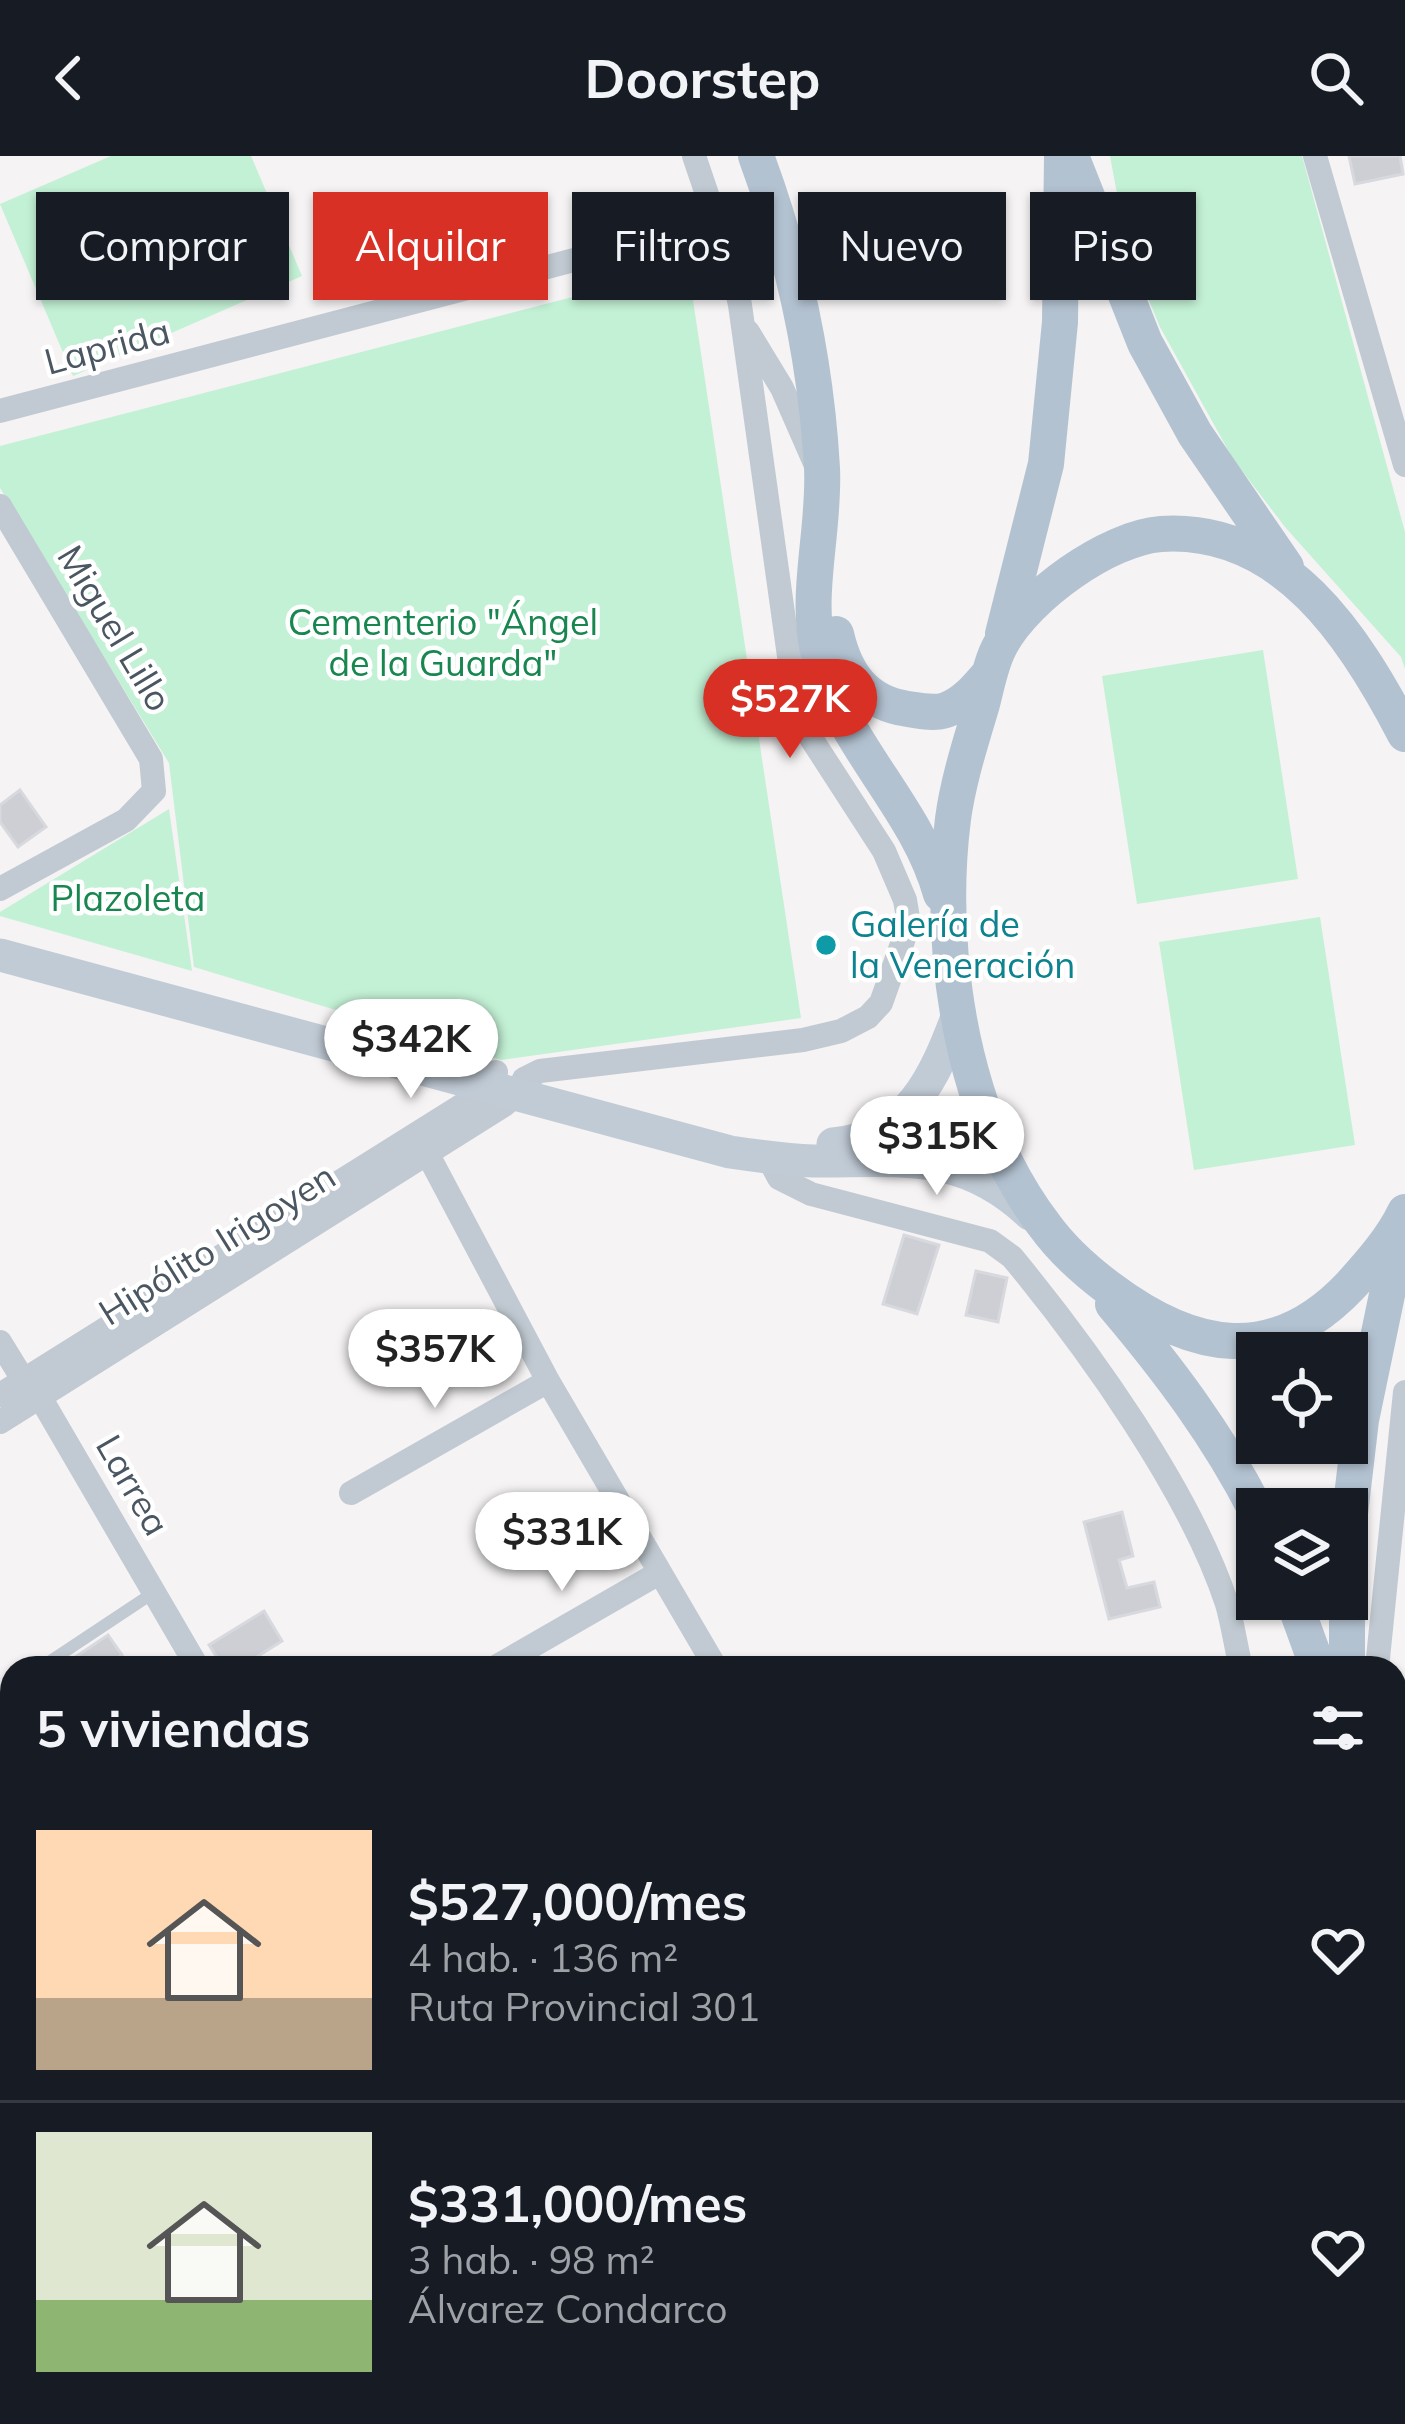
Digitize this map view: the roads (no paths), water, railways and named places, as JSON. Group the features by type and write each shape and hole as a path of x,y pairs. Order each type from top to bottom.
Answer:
{"main road":[{"path":"756,156 779,225 808,348 822,479 814,618 824,678 850,732 925,848 950,926"},
{"path":"1045,1227 1013,1175 976,1089 959,1012 947,873 953,814 1046,464 1060,322 1061,156"},
{"path":"1071,156 1145,343 1195,434 1294,580"},
{"path":"822,529 840,654 853,681 872,698 895,708 946,710 968,697 1052,588 1127,540 1192,535 1231,542 1294,580 1322,605 1353,642 1405,734"},
{"path":"0,933 730,1152 768,1157 834,1152 882,1133 900,1118 931,1076 959,1012"},
{"path":"0,955 506,1083 741,1136 881,1159 949,1164 996,1186 1045,1227 1084,1269 1190,1401 1245,1488"},
{"path":"1084,1269 1157,1319 1202,1340 1236,1344 1305,1324 1334,1303 1372,1262 1404,1215"},
{"path":"1347,1656 1347,1539 1361,1420 1404,1215"},
{"path":"1301,1620 1314,1656"}],"street":[{"path":"694,156 707,192"},
{"path":"1316,156 1405,465"},
{"name":"Laprida","path":"0,411 572,261"},
{"path":"737,300 743,325 782,388 822,479"},
{"name":"Hipólito Irigoyen","path":"0,1422 32,1389 422,1144 506,1083 540,1071 591,1063 803,1040 841,1031 868,1017 881,1003 908,924 898,879 827,767 795,699 743,325"},
{"name":"Miguel Lillo","path":"0,506 151,759 154,791 126,820 0,889"},
{"path":"422,1144 548,1381 709,1656"},
{"path":"768,1157 779,1178 811,1195 990,1241 1012,1257 1110,1388 1207,1552 1228,1607 1238,1656"},
{"name":"Larrea","path":"0,1342 191,1656"},
{"path":"351,1493 548,1381"},
{"name":"Hipólito Irigoyen","path":"0,1395 32,1389"},
{"path":"1378,1656 1405,1392"},
{"path":"515,1656 659,1573"}],"lane":[{"path":"58,1656 154,1592"}],"place":[{"name":"Galería de la Veneración","path":"826,945"}],"park label":[{"name":"Cementerio \"Ángel de la Guarda\"","path":"443,642"},
{"name":"Plazoleta","path":"128,898"}]}
